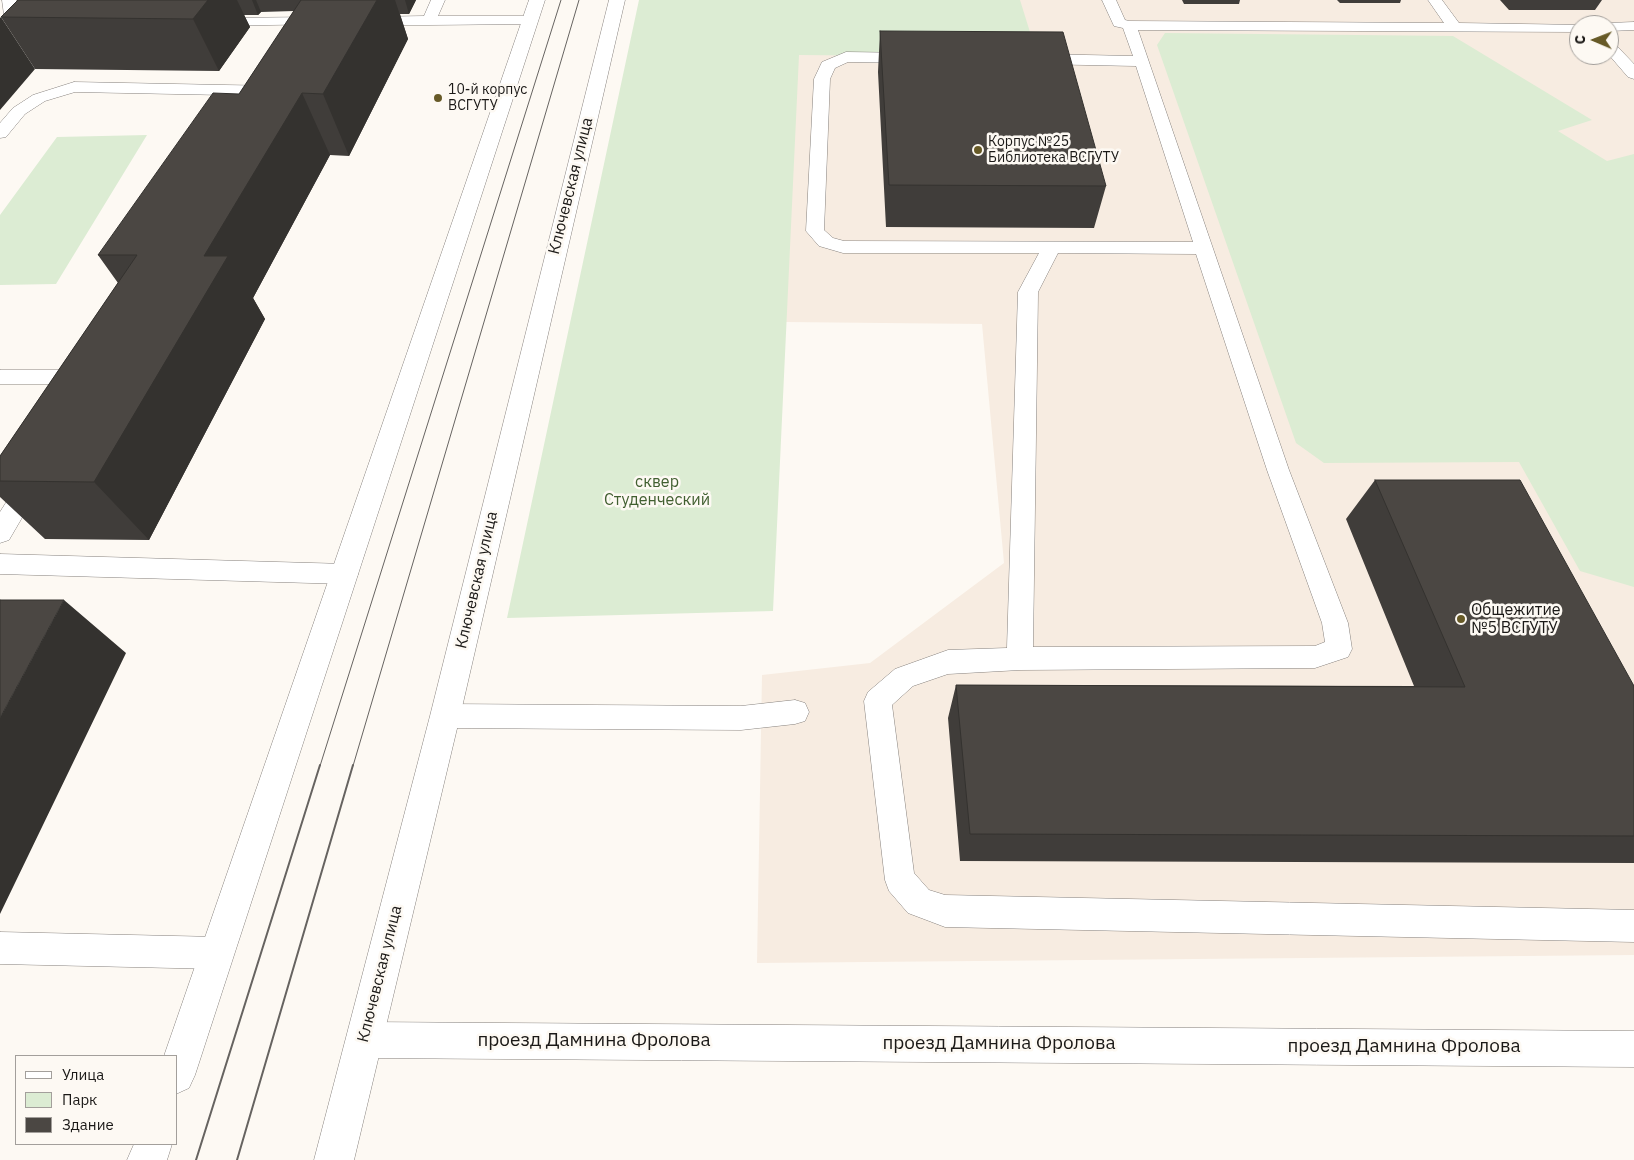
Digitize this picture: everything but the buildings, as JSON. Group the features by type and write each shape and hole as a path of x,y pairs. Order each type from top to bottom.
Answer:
{"main road":[{"name":"Ключевская улица","path":"334,1160 445,716 617,0"},
{"path":"178,1069 346,574 533,10"},
{"name":"проезд Дамнина Фролова","path":"364,1040 1634,1048"},
{"path":"147,1160 153,1145"}],"lane":[{"path":"0,32 17,22 9,0"},
{"path":"429,21 438,0"},
{"path":"1109,0 1114,16 1120,23 1129,25 1569,28"},
{"path":"1435,0 1454,26"},
{"path":"354,21 429,21 533,10"},
{"path":"199,22 321,27"},
{"path":"1129,25 1278,470 1335,623 1339,649 1315,657 1020,659 948,662 904,677 878,701 900,880 919,902 944,911 1634,926"},
{"path":"1619,27 1634,26"},
{"path":"933,58 846,57 828,65 822,79 815,231 826,242 843,247 1204,248"},
{"path":"1619,57 1634,74"},
{"path":"1013,59 1142,61"},
{"path":"0,133 19,111 39,98 74,87 280,84 256,110"},
{"path":"1020,659 1028,292 1052,247"},
{"path":"0,377 93,380"},
{"path":"0,533 40,468"},
{"path":"0,564 346,574"},
{"path":"445,716 741,718 795,712"},
{"path":"0,948 218,953"}],"shaded area":[{"path":"801,0 1634,0 1634,955 757,963 762,675 870,663 1004,563 982,324 785,322"}],"green space":[{"name":"сквер Студенческий","path":"639,0 1020,0 1034,45 1015,57 799,55 773,611 507,618"},
{"path":"1165,33 1453,36 1592,120 1558,131 1607,161 1634,154 1634,587 1580,571 1519,462 1324,463 1296,443 1157,45"},
{"path":"147,135 56,284 0,285 0,215 57,137"}],"tram line":[{"path":"320,766 561,0"},
{"path":"353,766 579,0"},
{"path":"196,1160 320,765"},
{"path":"237,1160 353,765"}],"place":[{"name":"10-й корпус ВСГУТУ","path":"438,98"},
{"name":"Корпус №25 Библиотека ВСГУТУ","path":"978,150"},
{"name":"Общежитие №5 ВСГУТУ","path":"1461,619"}]}
